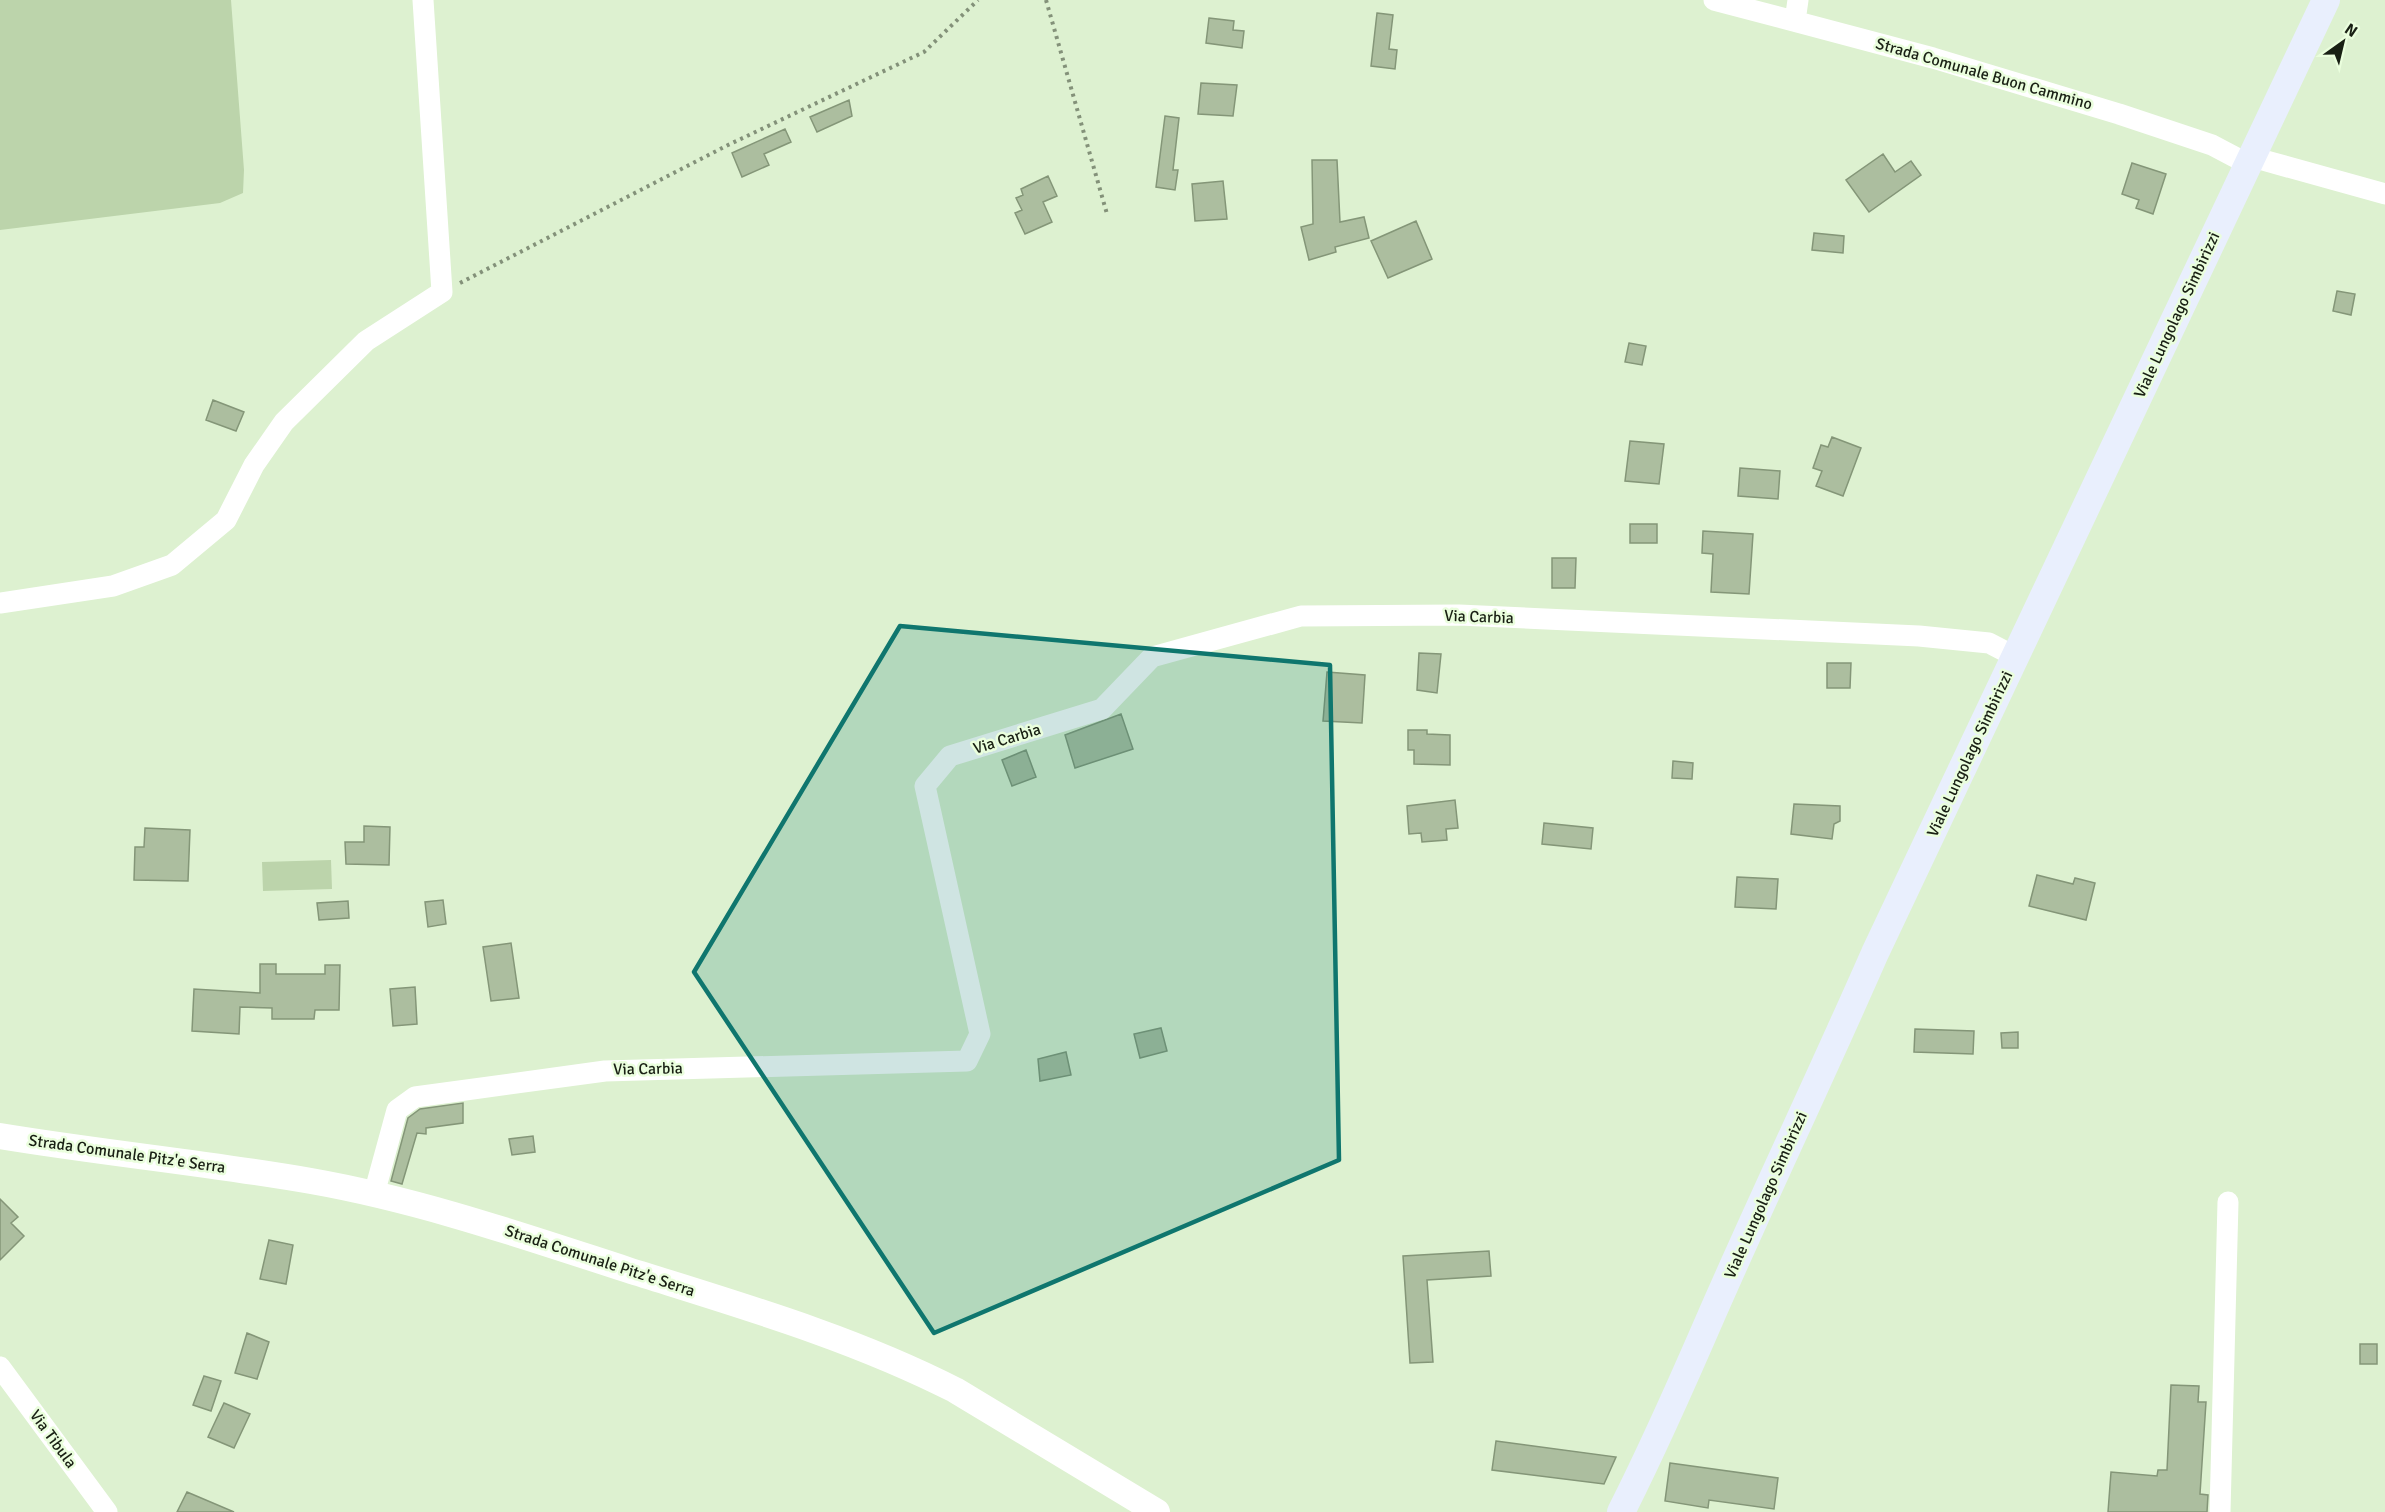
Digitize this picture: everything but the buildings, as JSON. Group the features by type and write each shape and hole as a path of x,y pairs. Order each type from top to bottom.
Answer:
{"main road":[{"name":"Viale Lungolago Simbirizzi","path":"1621,1512 1676,1400 1875,953 2326,0"}],"street":[{"path":"0,603 113,586 172,565 226,520 255,465 284,422 366,341 442,292 423,0"},
{"name":"Strada Comunale Buon Cammino","path":"1714,0 1796,10 1933,58 2119,114 2250,160 2385,194"},
{"name":"Via Carbia","path":"374,1194 397,1110 415,1097 605,1071 967,1061 980,1034 925,786 950,756 1102,709 1152,657 1301,615 1459,615 1919,636 1989,643 2016,657"},
{"name":"Strada Comunale Pitz'e Serra","path":"0,1136 206,1164 374,1194 504,1230 756,1310 840,1339 955,1390 1157,1512"},
{"path":"2220,1512 2228,1202"},
{"name":"Via Tibula","path":"0,1366 6,1385 107,1512"}],"path":[{"path":"442,292 728,145 924,52 978,0"},
{"path":"1046,0 1107,214"}],"highlighted area":[{"path":"900,626 1330,665 1339,1160 934,1333 694,972"}],"green space":[{"path":"0,0 231,0 244,170 243,193 220,203 0,230"},
{"path":"331,860 332,889 263,891 262,862"}]}
